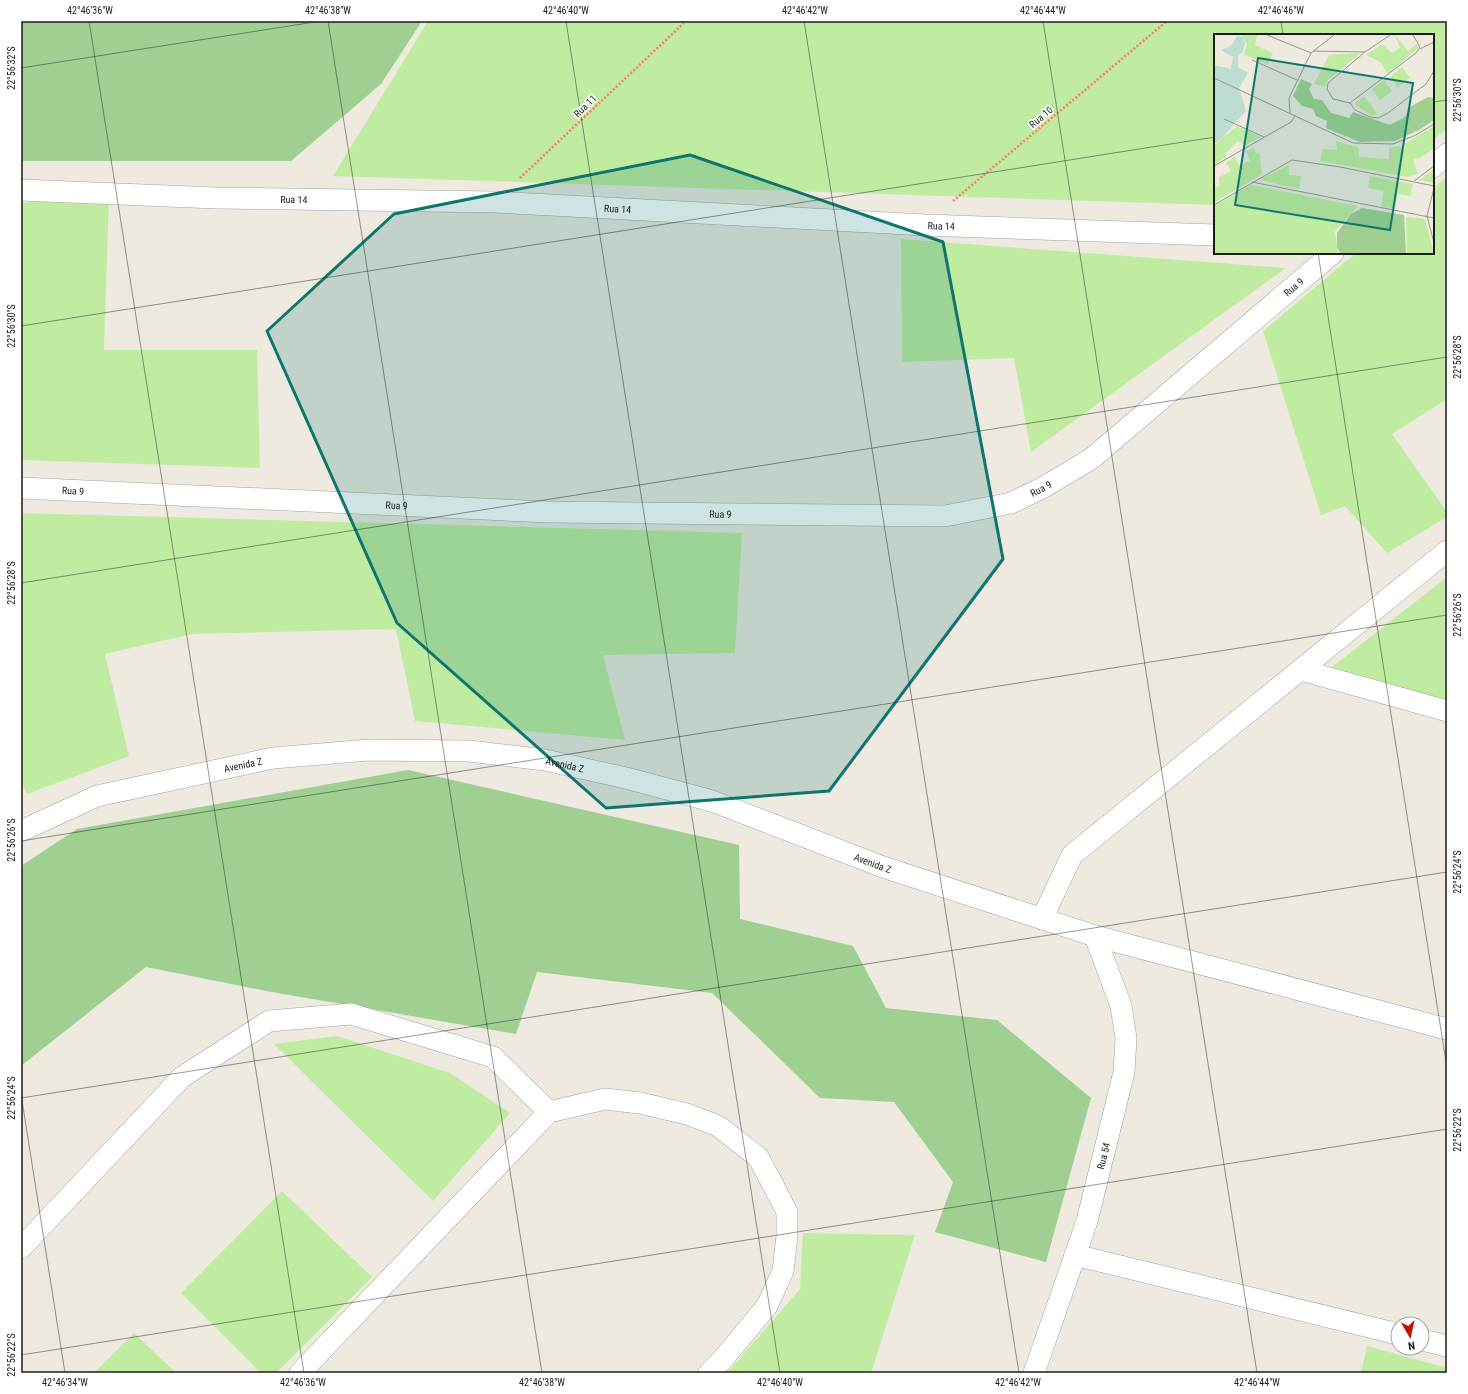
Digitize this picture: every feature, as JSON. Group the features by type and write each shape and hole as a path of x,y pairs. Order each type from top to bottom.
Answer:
{"street":[{"path":"1434,165 1447,154"},
{"name":"Rua 14","path":"21,190 216,198 495,202 925,225 1214,235"},
{"name":"Rua 9","path":"21,488 548,512 945,516 1011,503 1044,487 1091,459 1332,254"},
{"path":"1042,919 1072,855 1447,551"},
{"path":"1301,670 1447,711"},
{"name":"Avenida Z","path":"21,831 97,796 273,758 369,750 469,751 545,760 626,778 712,801 883,867 1095,936 1447,1029"},
{"name":"Rua 54","path":"1034,1373 1087,1221 1124,1072 1126,1038 1121,1006 1095,936"},
{"path":"21,1248 182,1077 269,1021 351,1014 492,1057 549,1112"},
{"path":"300,1373 549,1112 605,1099 640,1103 687,1114 718,1126 758,1157 787,1212 787,1236 783,1271 767,1306 723,1359 709,1373"},
{"path":"1075,1255 1390,1332"},
{"path":"1430,1342 1447,1346"}],"path":[{"name":"Rua 11","path":"495,202 686,21"},
{"name":"Rua 10","path":"925,225 1167,21"}],"highlighted area":[{"path":"690,155 943,242 1003,559 829,791 606,808 397,623 267,331 394,214"}],"green space":[{"path":"21,21 422,21 381,84 291,161 21,161"},
{"path":"428,21 1447,21 1447,129 1434,139 1434,34 1214,34 1214,205 333,176"},
{"path":"1447,177 1447,399 1392,434 1447,512 1447,517 1387,553 1345,506 1321,515 1263,331 1355,254 1434,254 1434,187"},
{"path":"109,194 104,350 257,350 260,468 21,460 21,203"},
{"path":"901,239 1286,268 1031,452 1014,358 902,362"},
{"path":"21,513 742,533 735,653 603,655 625,740 415,721 396,629 192,634 105,654 129,756 27,794 21,781"},
{"path":"1447,577 1447,701 1327,671"},
{"path":"408,770 739,845 740,919 853,946 886,1008 997,1020 1091,1098 1046,1262 935,1232 953,1182 894,1102 820,1098 712,993 537,972 516,1034 266,991 146,967 21,1066 21,866 77,829"},
{"path":"337,1036 450,1073 510,1113 433,1201 274,1044"},
{"path":"282,1191 372,1277 276,1373 261,1373 181,1293"},
{"path":"803,1233 915,1235 871,1373 727,1373 800,1289"},
{"path":"134,1333 176,1373 94,1373"},
{"path":"1367,1346 1390,1352 1390,1356 1403,1356 1447,1368 1447,1373 1361,1373"}]}
